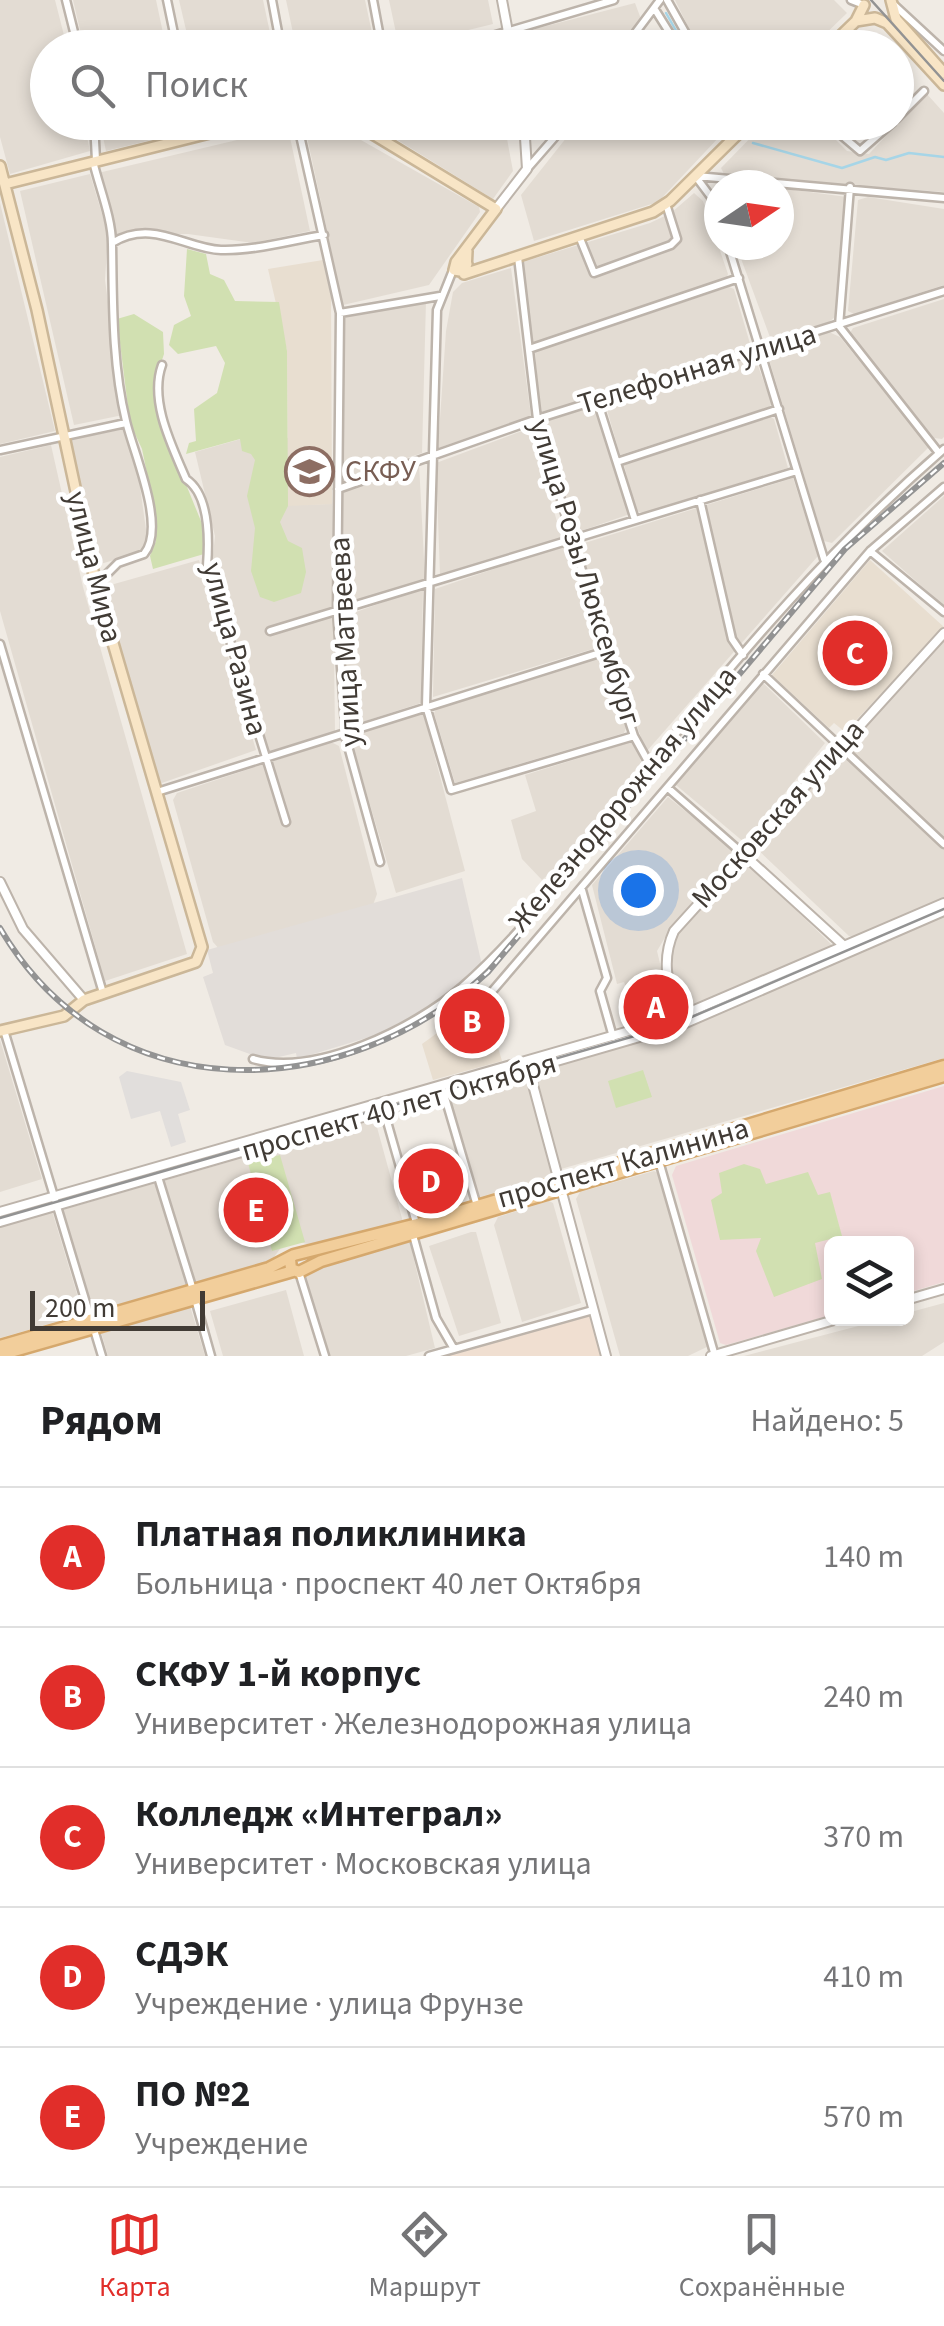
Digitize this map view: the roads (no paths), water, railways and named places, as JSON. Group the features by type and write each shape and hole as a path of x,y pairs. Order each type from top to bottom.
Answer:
{"main road":[{"path":"856,21 887,14 891,1"},
{"path":"891,1 896,19 906,30"},
{"path":"864,2 874,18 894,30"},
{"path":"847,30 856,21 864,2"},
{"path":"914,39 944,73"},
{"path":"914,52 944,85"},
{"path":"2,184 179,140"},
{"path":"383,140 496,209 469,246 461,268 477,271 666,204 732,140"},
{"name":"улица Мира","path":"0,166 96,585 201,942 201,956 196,962 103,992"},
{"path":"2,1031 64,1016 84,1000 103,992"},
{"name":"проспект Калинина","path":"0,1355 194,1294 296,1257 414,1229 560,1186 944,1066"},
{"name":"проспект Калинина","path":"194,1294 299,1270 477,1206 659,1161 944,1076"},
{"path":"296,1257 299,1270"},
{"name":"проспект Калинина","path":"0,1346 93,1324"}],"street":[{"path":"66,0 74,30"},
{"path":"167,0 173,30"},
{"path":"272,0 278,30"},
{"path":"373,0 379,30"},
{"path":"502,0 508,30"},
{"path":"515,30 614,0"},
{"path":"638,30 663,0 682,30"},
{"path":"852,0 864,2"},
{"path":"891,1 944,51"},
{"path":"654,8 668,30"},
{"path":"914,101 924,91"},
{"path":"94,140 94,161 112,242 111,300 126,423 140,457 153,536 144,554 118,562 96,585"},
{"name":"улица Матвеева","path":"301,140 340,313 337,611 346,732 380,862"},
{"path":"525,140 527,168"},
{"path":"496,209 552,140"},
{"path":"847,140 860,151 873,140"},
{"path":"695,176 944,198"},
{"path":"695,176 704,187"},
{"path":"850,188 838,326 942,451"},
{"path":"580,236 594,273 640,256 678,239 666,204"},
{"path":"112,242 138,235 175,235 217,250 324,235"},
{"name":"улица Розы Люксембург","path":"518,256 537,419 606,651 634,736 650,765"},
{"path":"733,260 824,559"},
{"path":"461,268 440,296 426,706 451,790 634,736"},
{"path":"528,348 739,278"},
{"name":"Телефонная улица","path":"338,488 537,419 944,291"},
{"path":"340,313 440,296"},
{"name":"улица Разина","path":"162,365 158,376 164,420 186,479 195,484 209,528 207,566 286,822"},
{"path":"597,400 636,520"},
{"path":"617,462 779,409"},
{"path":"0,450 126,423"},
{"name":"Железнодорожная улица","path":"252,1059 286,1062 337,1054 384,1036 464,986 526,918 824,559 942,451"},
{"path":"270,631 797,471"},
{"name":"Железнодорожная улица","path":"484,1002 870,552 944,487"},
{"path":"700,500 732,639 742,655"},
{"path":"870,552 944,612"},
{"name":"Московская улица","path":"680,1021 665,968 666,949 674,931 944,632"},
{"path":"0,644 103,992"},
{"path":"157,792 606,651"},
{"path":"763,674 944,844"},
{"path":"668,788 842,945"},
{"path":"0,882 23,929 84,1000"},
{"path":"581,889 607,978 600,991 613,1036"},
{"name":"проспект 40 лет Октября","path":"0,1222 55,1202 613,1036 680,1021 842,945 944,903"},
{"name":"проспект 40 лет Октября","path":"0,1212 158,1176 529,1070 680,1021 944,911"},
{"path":"2,1031 102,1356"},
{"path":"529,1070 606,1356"},
{"path":"444,1094 477,1206"},
{"path":"384,1112 436,1318 454,1349"},
{"path":"659,1161 713,1356 824,1323"},
{"path":"158,1176 212,1356"},
{"path":"299,1270 325,1356"},
{"path":"914,1298 944,1289"},
{"path":"429,1356 593,1310"}],"waterway":[{"path":"666,13 676,30"},
{"path":"753,143 842,168 875,157 886,160 909,153 944,157"}],"tram line":[{"path":"871,0 898,30"},
{"path":"914,48 944,81"},
{"path":"0,1218 673,1025 944,909"}],"railway":[{"path":"0,928 46,989 101,1032 163,1059 230,1070 298,1066 365,1048 430,1016 488,972 845,549 944,463"}],"place":[{"name":"СКФУ","path":"310,471"},
{"name":"Колледж «Интеграл»","path":"855,653"},
{"name":"Платная поликлиника","path":"656,1007"},
{"name":"СКФУ 1-й корпус","path":"472,1021"},
{"name":"СДЭК","path":"431,1181"},
{"name":"ПО №2","path":"256,1210"}]}
